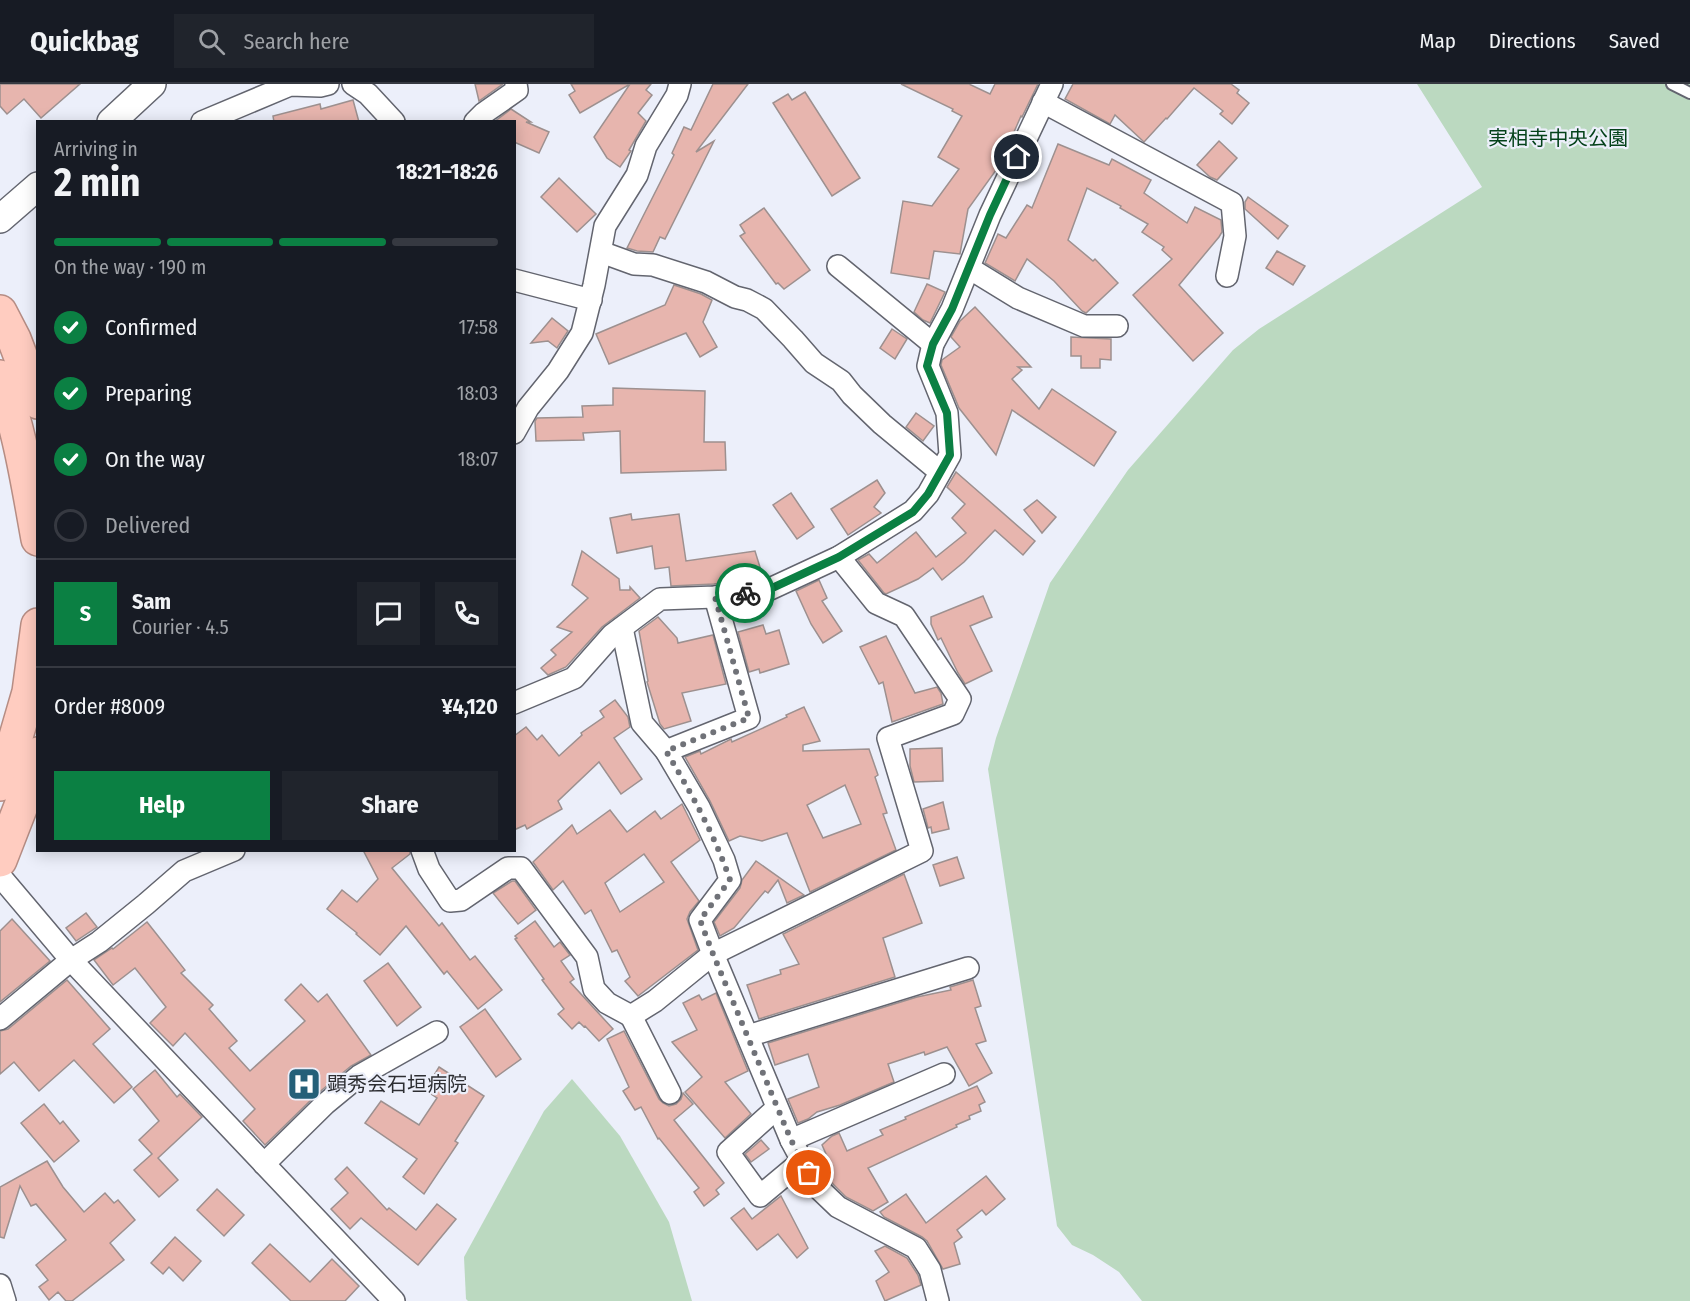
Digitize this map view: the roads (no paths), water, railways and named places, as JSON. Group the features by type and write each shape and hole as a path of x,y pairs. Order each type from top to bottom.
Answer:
{"highway":[{"path":"0,312 14,339 36,397"},
{"path":"0,377 11,408 36,528"},
{"path":"0,784 6,771 28,692 36,638"},
{"path":"0,860 36,761"}],"street":[{"path":"113,120 152,84"},
{"path":"211,120 241,113 290,85 328,84"},
{"path":"353,84 368,94 392,120"},
{"path":"477,120 517,90 516,84"},
{"path":"516,429 528,408 558,371 582,333 591,300 605,226 637,175 646,146 677,95 680,84"},
{"path":"516,702 574,678 612,635 660,599 715,597 770,589 839,557 913,512 928,494 950,455 947,413 927,366 933,344 952,309 990,215 1048,93 1232,203 1235,236 1227,276"},
{"path":"0,219 36,188"},
{"path":"601,252 634,264 653,265 706,282 764,309 814,363 841,381 882,424 940,472"},
{"path":"838,266 933,344"},
{"path":"969,268 1018,298 1084,326 1117,326"},
{"path":"516,281 591,300"},
{"path":"631,1016 655,1001 713,954 922,850 888,738 953,714 960,699 904,616 876,603 839,557"},
{"path":"666,751 749,718 715,597"},
{"path":"622,628 642,723 666,751 699,807 724,860 730,880 700,920 791,1140 815,1185 838,1207 916,1248 930,1270 938,1301"},
{"path":"0,1019 71,960 99,942 184,871 229,852"},
{"path":"424,852 429,869 450,901 460,900 508,868 521,868 587,957 594,989 607,1003 631,1016 670,1093"},
{"path":"0,876 71,960 394,1301"},
{"path":"747,1036 968,968"},
{"path":"264,1164 325,1104 359,1076 437,1032"},
{"path":"791,1140 944,1074"},
{"path":"777,1108 728,1152 760,1196 802,1161"},
{"path":"0,1286 5,1301"}],"lane":[{"path":"1671,84 1690,93"}],"place":[{"name":"顕秀会石垣病院","path":"304,1084"}],"park label":[{"name":"実相寺中央公園","path":"1558,138"}]}
